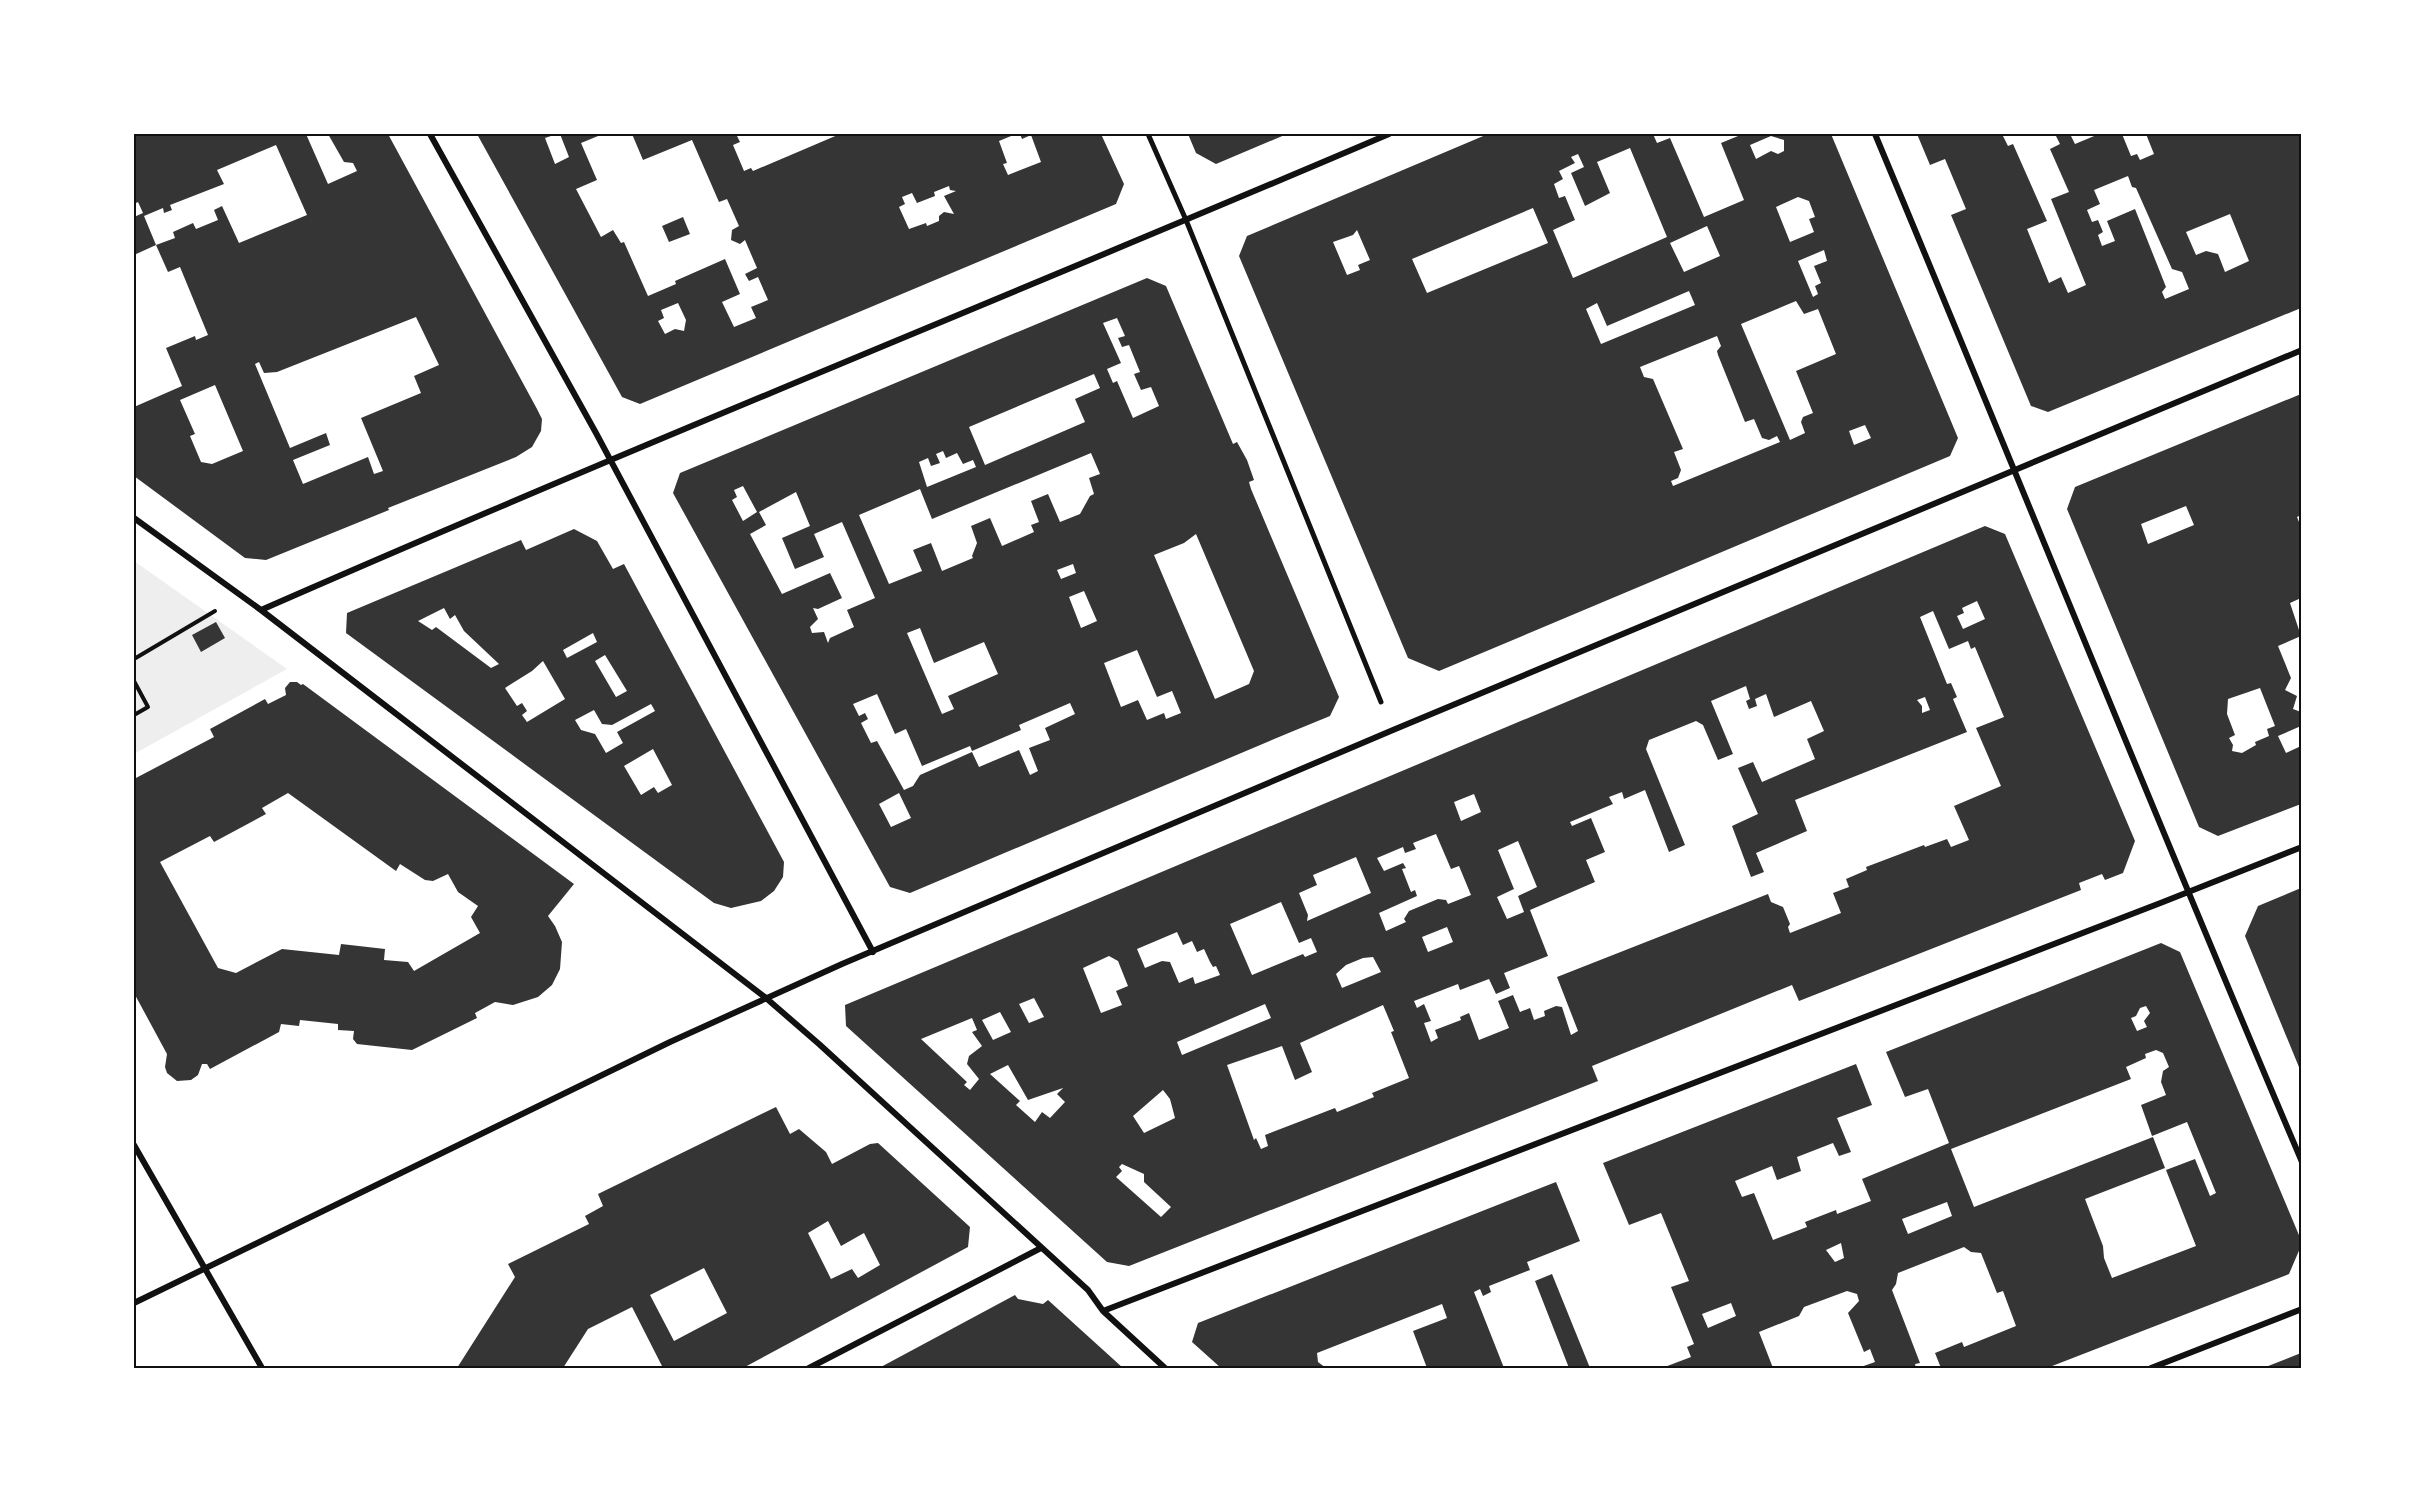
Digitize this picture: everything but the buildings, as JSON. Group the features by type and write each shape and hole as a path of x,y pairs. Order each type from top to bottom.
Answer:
{"street":[{"path":"430,134 610,458 873,952"},
{"path":"1148,134 1186,220 1381,702"},
{"path":"261,610 610,458 1389,134"},
{"path":"1875,134 2301,1162"},
{"path":"134,1303 766,998 1393,730 2301,350"},
{"path":"134,518 261,610 766,998 1088,1290 1103,1311 1165,1368"},
{"path":"1103,1311 2301,847"},
{"path":"134,1145 161,1197 206,1269 262,1368"},
{"path":"809,1368 1041,1248"},
{"path":"2151,1368 2301,1309"}],"path":[{"path":"134,659 214,612"},
{"path":"134,681 148,707 134,715"}],"shaded area":[{"path":"134,561 287,669 134,754"}]}
